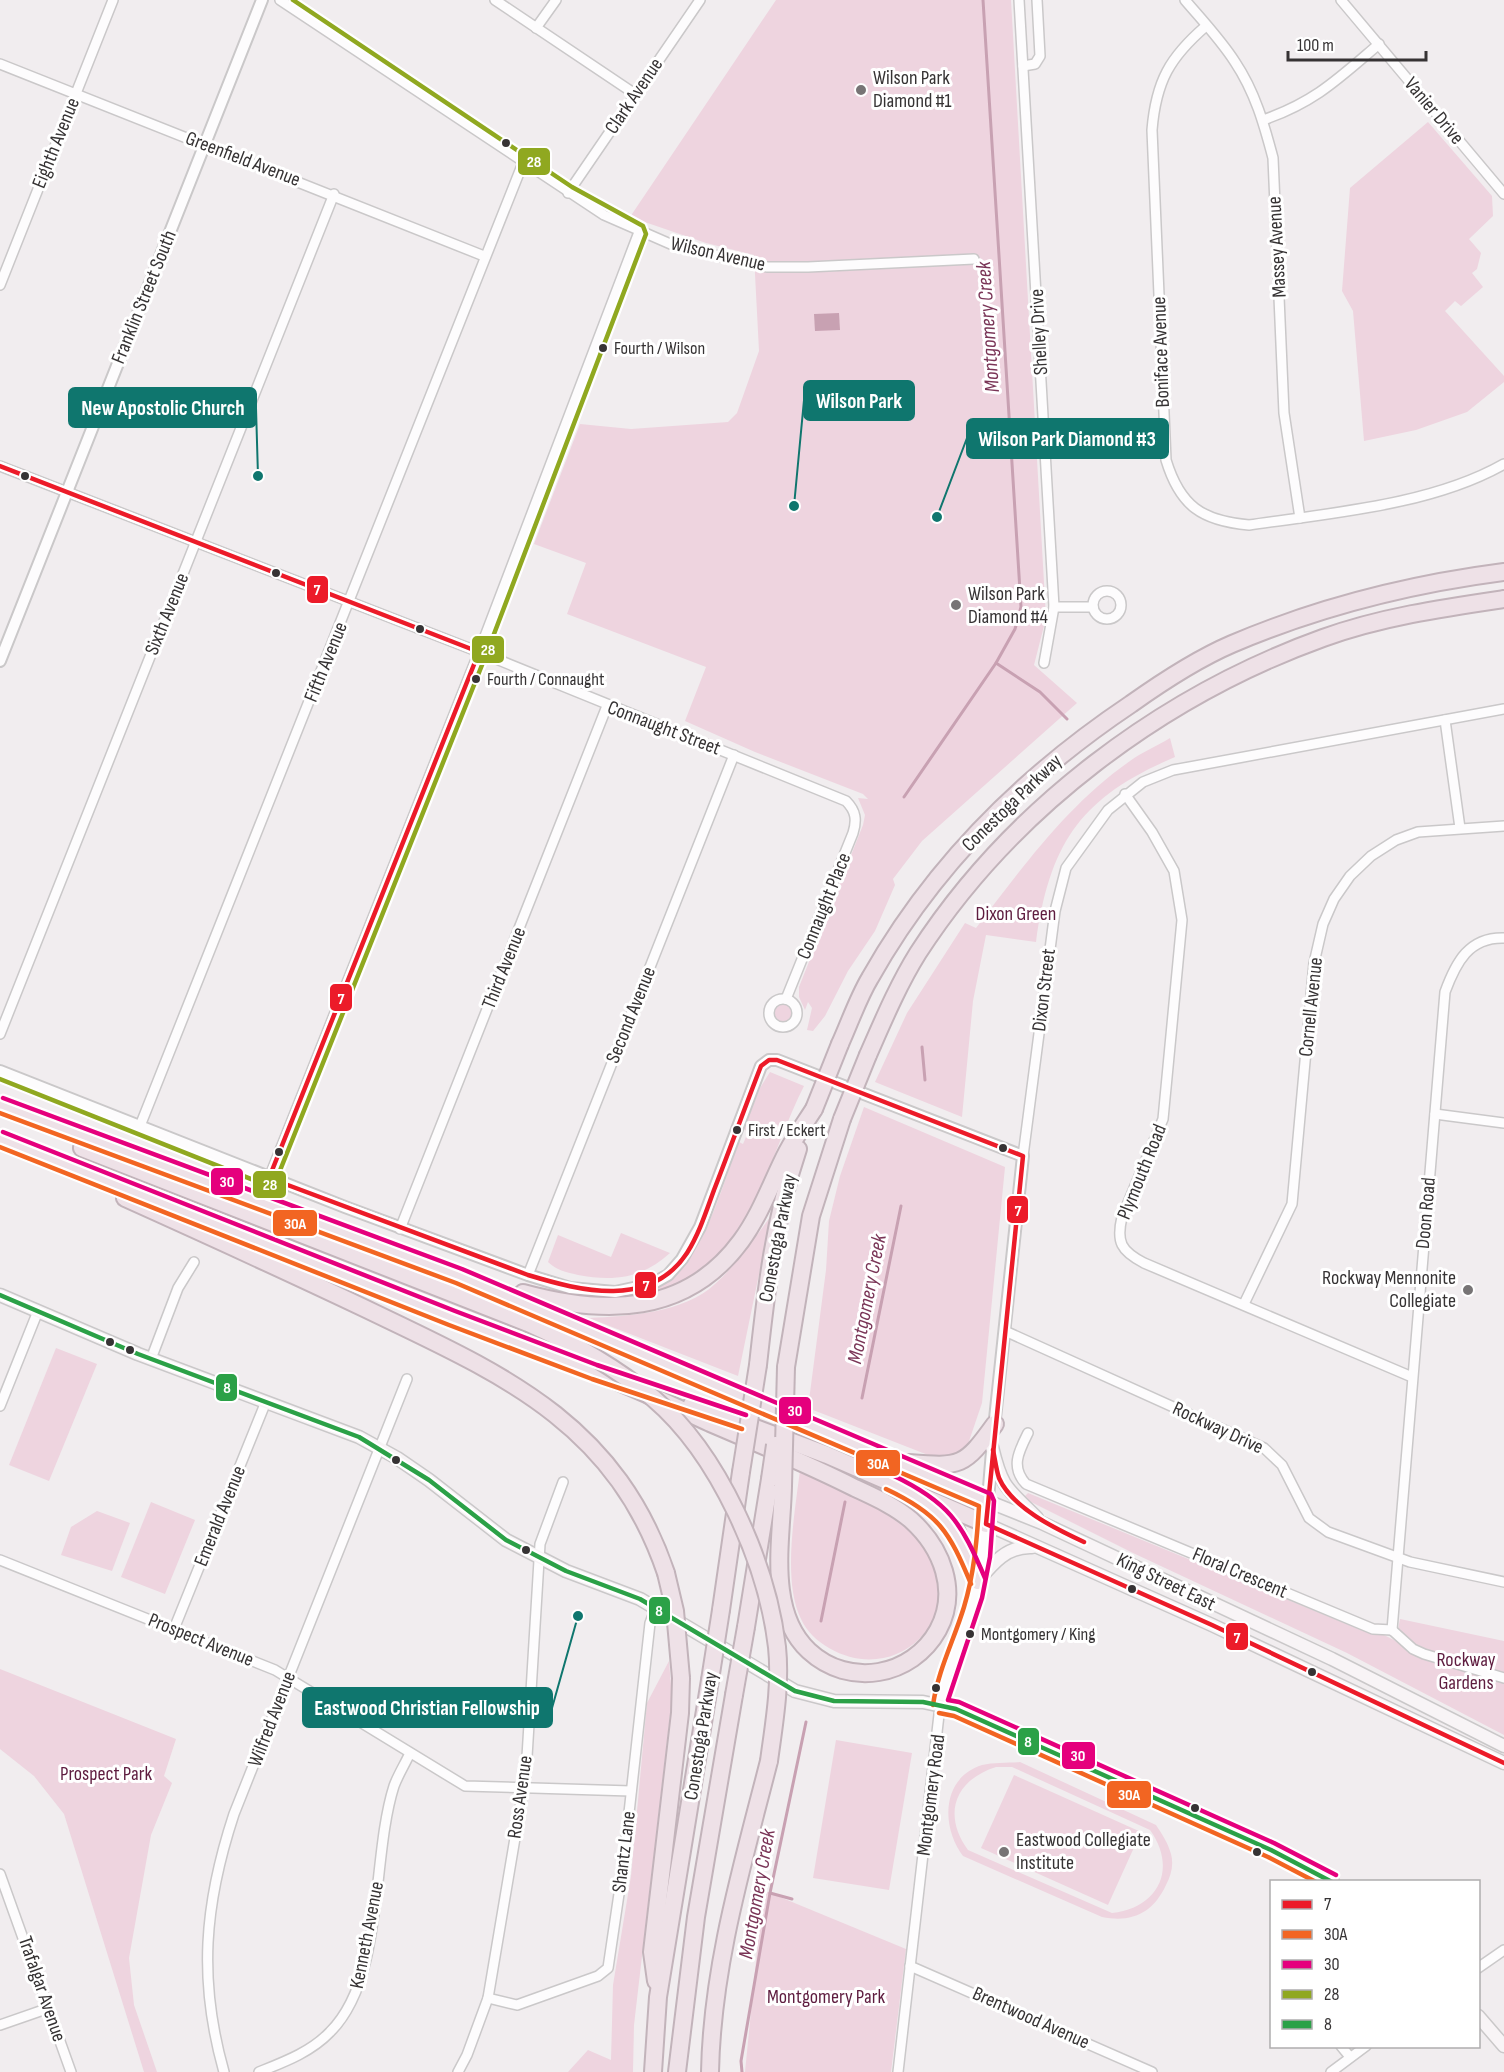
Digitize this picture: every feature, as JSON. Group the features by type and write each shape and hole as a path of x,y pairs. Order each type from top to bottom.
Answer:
{"highway":[{"name":"Conestoga Parkway","path":"653,2072 658,1997 721,1610 758,1365 769,1265 780,1206 814,1109 869,979 898,932 942,872 998,811 1044,768 1096,727 1156,687 1231,644 1316,612 1397,590 1453,578 1504,572"},
{"name":"Conestoga Parkway","path":"677,2072 696,1917 746,1627 777,1483 786,1367 811,1216 842,1119 868,1055 917,955 954,903 999,850 1058,793 1171,712 1239,673 1323,638 1401,615 1504,599"},
{"path":"0,1105 459,1276 987,1501"},
{"path":"459,1276 546,1300 585,1307 616,1308 639,1304 664,1298 686,1288 723,1261 741,1241 754,1220 788,1150 814,1109"},
{"path":"0,1112 68,1142 528,1323 571,1343 616,1371 654,1400 686,1434 720,1483 760,1569 777,1648 777,1703 769,1761 727,1929 715,2002 710,2072"},
{"path":"0,1139 46,1159 106,1190 262,1260 452,1350 497,1374 538,1399 596,1452 624,1484 644,1518 666,1573 675,1611 681,1678 680,1713 652,1953 658,1997"},
{"path":"46,1159 110,1180 441,1314 594,1372 764,1430 986,1524"},
{"path":"594,1372 832,1476 909,1518 937,1552 944,1566 947,1600 942,1622 935,1635 913,1659 902,1667 886,1671 850,1673 817,1658 804,1647 791,1629 782,1593 777,1483"},
{"path":"896,1462 950,1466 960,1463 976,1451 995,1424"},
{"path":"923,1497 956,1530 978,1581"}],"main road":[{"path":"0,1295 265,1404 333,1426 380,1449 429,1480 498,1534 539,1559 656,1607 795,1691 834,1701 923,1702 956,1709 1271,1850 1331,1880"},
{"path":"992,1447 999,1477 1005,1488 1042,1523"},
{"name":"King Street East","path":"987,1501 1042,1523 1332,1659 1504,1746"},
{"name":"King Street East","path":"986,1524 1212,1625 1504,1763"},
{"path":"978,1581 996,1559 1020,1547 1037,1547"},
{"path":"1480,2017 1504,2046"}],"street":[{"name":"Eighth Avenue","path":"0,285 113,0"},
{"name":"Franklin Street South","path":"0,661 262,0"},
{"name":"Wilson Avenue","path":"280,0 568,193 604,215 639,232 696,252 767,267 974,259"},
{"path":"495,0 635,94"},
{"path":"536,28 556,0"},
{"name":"Clark Avenue","path":"568,193 700,0"},
{"name":"Shelley Drive","path":"1019,0 1054,607 1044,663"},
{"path":"1023,66 1035,64 1040,56 1037,0"},
{"name":"Massey Avenue","path":"1185,0 1235,62 1252,92 1263,120 1273,158 1284,413 1300,518"},
{"name":"Vanier Drive","path":"1341,0 1504,194"},
{"name":"Boniface Avenue","path":"1206,26 1174,57 1158,90 1152,130 1166,460 1173,485 1194,510 1224,523 1249,525 1300,518 1445,490 1483,476 1504,464"},
{"path":"1263,120 1292,110 1316,97 1379,44"},
{"name":"Greenfield Avenue","path":"0,64 333,194 484,256"},
{"name":"Fifth Avenue","path":"140,1126 349,603 484,256 523,163"},
{"name":"Sixth Avenue","path":"0,1034 333,194"},
{"path":"269,1178 479,652 639,232"},
{"name":"Connaught Street","path":"0,466 195,544 479,652 607,706 734,755 846,801 854,812"},
{"path":"1054,607 1093,607"},
{"name":"Third Avenue","path":"400,1229 607,706"},
{"name":"Dixon Street","path":"986,1524 1023,1156 1053,923 1066,868 1095,826 1125,794 1143,782 1173,770 1504,709"},
{"path":"1445,720 1460,828"},
{"name":"Second Avenue","path":"528,1275 734,755"},
{"name":"Plymouth Road","path":"1125,794 1152,832 1174,871 1182,921 1163,1119 1122,1217 1120,1240 1130,1256 1412,1377"},
{"name":"Connaught Place","path":"786,999 853,833 854,812"},
{"name":"Cornell Avenue","path":"1244,1304 1292,1204 1314,963 1323,924 1334,899 1350,876 1371,856 1396,840 1418,832 1504,826"},
{"name":"Doon Road","path":"1392,1630 1445,992 1456,964 1475,944 1483,939 1504,938"},
{"path":"0,1071 400,1229 570,1288 605,1292 635,1290 652,1284 668,1275 682,1259 700,1227 761,1066 770,1060 777,1060 1023,1156"},
{"path":"1435,1114 1504,1123"},
{"path":"151,1359 178,1288 194,1262"},
{"path":"0,1406 38,1311"},
{"name":"Rockway Drive","path":"1005,1331 1263,1448 1282,1465 1309,1518 1328,1532 1399,1558 1504,1582"},
{"name":"Wilfred Avenue","path":"224,2072 213,2033 208,1998 207,1925 220,1854 407,1380"},
{"name":"Emerald Avenue","path":"174,1629 265,1404"},
{"name":"Floral Crescent","path":"1028,1433 1017,1455 1021,1478 1026,1484 1373,1629 1392,1630"},
{"name":"Ross Avenue","path":"458,2072 467,2055 488,1998 524,1789 540,1544 563,1482"},
{"name":"Montgomery Road","path":"898,2072 942,1683 961,1639 978,1581 986,1524"},
{"name":"Prospect Avenue","path":"0,1560 288,1677 465,1786 631,1791"},
{"name":"Shantz Lane","path":"488,1998 518,2005 598,1976 608,1968 650,1623 656,1607"},
{"path":"1392,1630 1413,1649 1424,1654 1504,1678"},
{"name":"Kenneth Avenue","path":"259,2072 312,2047 345,2016 355,1996 365,1963 394,1786 410,1753"},
{"name":"Trafalgar Avenue","path":"0,1874 71,2072"},
{"path":"1480,1967 1504,1950"},
{"name":"Brentwood Avenue","path":"910,1966 1152,2072"},
{"path":"0,2025 49,2008"},
{"path":"1343,2048 1350,2057"},
{"path":"1331,2072 1363,2048"}],"green space":[{"path":"776,0 1011,0 1046,618 1034,665 1077,703 922,841 893,879 895,885 875,931 848,971 825,1016 813,1031 807,1030 812,1008 808,1002 805,1010 799,997 799,987 863,825 865,815 858,798 868,799 863,794 755,752 685,721 706,667 567,614 586,563 534,544 580,424 631,429 728,422 737,413 759,351 754,255 706,243 630,217"},
{"path":"1428,122 1492,196 1493,216 1469,239 1481,253 1477,269 1472,273 1483,287 1461,306 1455,301 1445,311 1504,376 1504,382 1467,412 1416,430 1364,441 1353,311 1342,291 1350,188"},
{"name":"Dixon Green","path":"1170,738 1175,757 1143,772 1116,789 1093,807 1076,827 1061,850 1050,877 1036,942 986,935 973,1001 962,1117 875,1082 907,1013 965,923 976,928 1047,838 1107,778 1139,755"},
{"path":"783,1002 791,1005 794,1013 791,1021 783,1024 775,1021 772,1013 775,1005"},
{"path":"770,1072 804,1086 756,1198 741,1224 724,1248 702,1269 654,1295 623,1297 649,1289 671,1276 701,1239 712,1216 739,1142 743,1144 748,1132 744,1129 760,1088"},
{"path":"864,1107 1005,1167 982,1403 966,1450 959,1456 936,1458 808,1408 826,1270 829,1221 840,1176"},
{"path":"771,1216 738,1376 589,1318 655,1311 672,1307 702,1294 730,1268"},
{"path":"621,1233 670,1253 639,1273 616,1278 578,1275 559,1269 548,1262 558,1235 611,1257"},
{"path":"56,1348 97,1364 49,1481 9,1465"},
{"path":"800,1470 888,1515 917,1539 928,1553 938,1578 938,1601 931,1622 918,1640 900,1652 878,1659 854,1658 829,1648 813,1636 803,1624 795,1603 791,1566 793,1525"},
{"name":"Rockway Gardens","path":"1028,1493 1361,1630 1384,1635 1396,1641 1400,1619 1504,1641 1504,1735 1347,1653 1133,1553 1023,1498"},
{"path":"151,1502 195,1520 165,1594 121,1577"},
{"path":"97,1511 130,1523 112,1571 61,1555 71,1527"},
{"path":"669,1661 672,1698 634,2025 633,2072 568,2072 588,2050 611,2060 613,1985 631,1876 647,1703"},
{"name":"Prospect Park","path":"0,1669 176,1739 164,1776 172,1783 151,1835 129,1958 134,2005 157,2072 144,2072 64,1814 34,1776 0,1749"},
{"path":"836,1740 912,1753 889,1890 813,1878"},
{"path":"1020,1762 1156,1825 1168,1846 1172,1862 1168,1881 1155,1903 1132,1917 1102,1917 963,1856 951,1831 949,1804 952,1792 969,1771 982,1765","holes":["996,1767 1012,1767 1150,1830 1162,1859 1159,1884 1152,1895 1128,1910 1112,1913 968,1850 960,1837 956,1824 955,1811 962,1789 982,1773"]},
{"path":"1014,1775 1141,1832 1108,1905 981,1848"},
{"name":"Montgomery Park","path":"763,1890 906,1949 891,2072 745,2072"}],"shaded area":[{"path":"839,313 840,330 815,331 814,314"}],"waterway":[{"name":"Montgomery Creek","path":"904,797 996,663 1015,629 1021,607 983,0"},
{"path":"996,663 1040,692 1067,719"},
{"name":"Montgomery Creek","path":"922,1047 925,1080"},
{"name":"Montgomery Creek","path":"862,1398 901,1206"},
{"name":"Montgomery Creek","path":"821,1621 845,1502"},
{"name":"Montgomery Creek","path":"742,2072 741,2061 770,1893 806,1722"},
{"path":"770,1893 792,1899"}],"transit line":[{"name":"28","path":"0,1079 266,1185 275,1183 486,655 646,234 643,226 572,187 293,0"},
{"name":"7","path":"0,466 479,652 269,1178 528,1275 570,1286 614,1291 634,1289 654,1282 672,1271 687,1253 702,1223 761,1066 769,1060 777,1060 1023,1156 986,1524 1212,1625 1504,1763"},
{"name":"30","path":"3,1098 462,1269 991,1494 994,1501 990,1557 982,1598 948,1700 959,1702 1274,1843 1336,1875"},
{"name":"30A","path":"0,1113 456,1283 979,1506 974,1557 967,1595 933,1705"},
{"name":"30","path":"3,1132 455,1311 597,1365 746,1415"},
{"name":"30A","path":"0,1147 449,1325 592,1379 742,1429"},
{"name":"8","path":"0,1295 138,1354 359,1437 429,1480 506,1540 566,1571 640,1599 795,1691 834,1701 923,1702 956,1709 1271,1850 1328,1880"},
{"name":"7","path":"993,1450 999,1478 1014,1499 1036,1516 1084,1542"},
{"name":"30","path":"892,1475 927,1495 951,1516 968,1542 985,1578"},
{"name":"30A","path":"886,1489 919,1507 940,1526 956,1550 971,1584"},
{"name":"30A","path":"939,1713 954,1716 1268,1857 1312,1880"}],"place":[{"name":"Wilson Park Diamond #1","path":"861,90"},
{"name":"Fourth / Wilson","path":"603,348"},
{"name":"New Apostolic Church","path":"258,476"},
{"name":"Wilson Park","path":"794,506"},
{"name":"Wilson Park Diamond #3","path":"937,517"},
{"name":"Wilson Park Diamond #4","path":"956,605"},
{"name":"Fourth / Connaught","path":"476,679"},
{"name":"First / Eckert","path":"737,1130"},
{"name":"Rockway Mennonite Collegiate","path":"1468,1290"},
{"name":"Eastwood Christian Fellowship","path":"578,1616"},
{"name":"Montgomery / King","path":"970,1634"},
{"name":"Eastwood Collegiate Institute","path":"1004,1852"}]}
